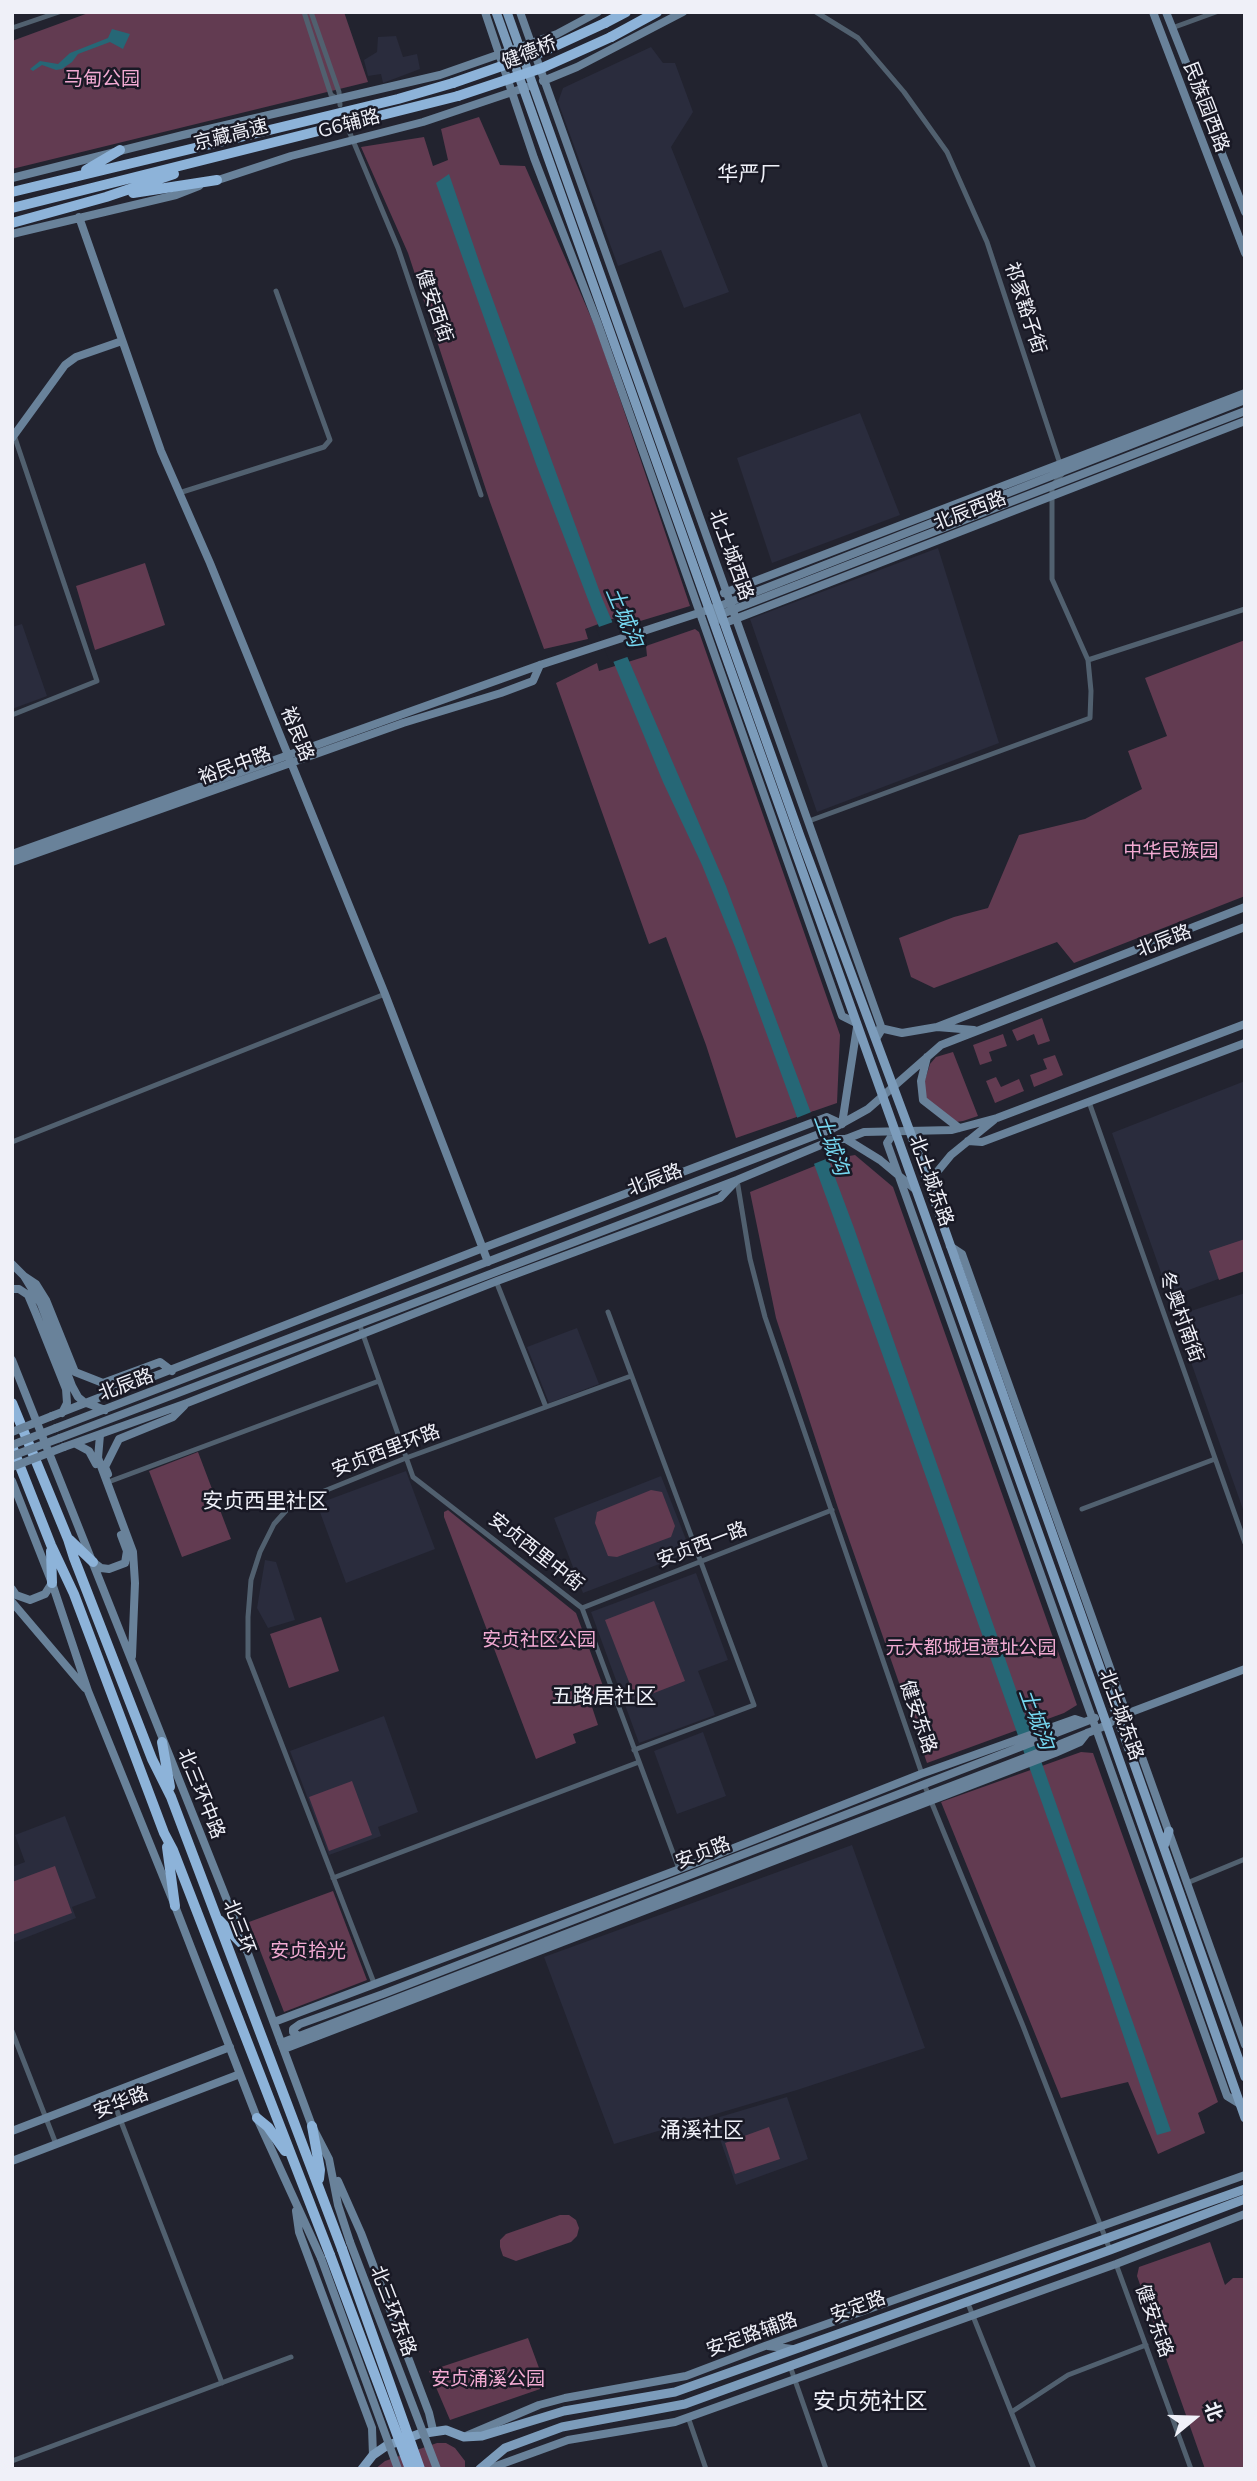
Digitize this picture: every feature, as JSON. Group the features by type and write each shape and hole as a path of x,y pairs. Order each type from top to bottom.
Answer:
{"highway":[{"name":"健德桥","path":"453,83 542,52 625,12"},
{"name":"健德桥","path":"458,96 542,68 611,37 657,12"},
{"name":"京藏高速","path":"12,192 398,99 453,83"},
{"name":"京藏高速","path":"12,208 458,96"},
{"path":"74,176 120,150"},
{"path":"12,223 106,197 236,152"},
{"path":"106,197 217,180"},
{"name":"北三环","path":"12,1403 68,1539 152,1759 172,1797 319,2186 346,2246 420,2469"},
{"name":"北三环","path":"12,1445 51,1545 74,1594 410,2469"},
{"path":"68,1539 93,1562"},
{"path":"51,1545 52,1583"},
{"path":"162,1742 172,1797"},
{"path":"164,1833 175,1906"},
{"path":"215,1916 246,1948"},
{"path":"257,2118 268,2127 294,2164"},
{"path":"312,2126 320,2170 319,2186"}],"main road":[{"path":"496,12 528,87"},
{"path":"507,12 514,50"},
{"name":"北土城西路","path":"528,87 894,1087"},
{"name":"北土城西路","path":"528,87 704,612 895,1132"},
{"name":"北土城东路","path":"894,1087 1122,1716 1164,1848 1245,2077"},
{"name":"北土城东路","path":"895,1132 1245,2118"},
{"path":"1164,1848 1168,1831"},
{"name":"安定路","path":"433,2430 446,2430 464,2437 478,2437 564,2411 675,2392 1245,2189"},
{"name":"安定路","path":"480,2469 505,2448 562,2427 685,2404 1245,2199"},
{"path":"362,2469 373,2455 386,2446 433,2430"}],"street":[{"path":"12,29 59,12"},
{"path":"304,12 331,95 339,102"},
{"path":"312,12 339,92 339,102"},
{"path":"485,12 499,56"},
{"path":"520,12 532,44"},
{"name":"G6辅路","path":"12,178 120,150 339,102 440,75 558,34 598,12"},
{"name":"G6辅路","path":"12,234 176,194 350,135 422,122 484,102 577,67 683,12"},
{"name":"祁家豁子街","path":"816,12 858,38 904,92 947,152 987,242 1061,469"},
{"name":"民族园西路","path":"1153,12 1245,253"},
{"name":"民族园西路","path":"1166,12 1245,212"},
{"path":"1172,28 1216,12"},
{"path":"558,34 577,67"},
{"name":"北土城西路","path":"532,44 882,1029"},
{"name":"北土城西路","path":"499,56 704,612"},
{"path":"471,65 484,102"},
{"name":"健安西街","path":"350,135 398,248 481,495"},
{"name":"裕民路","path":"79,218 179,493 291,759 488,1262"},
{"path":"179,493 324,447 330,440 276,290"},
{"path":"12,715 97,681 13,437 65,365 76,357 122,341"},
{"name":"北辰西路","path":"1061,469 1245,393"},
{"name":"北辰西路","path":"721,610 726,593 818,563 1245,400"},
{"name":"北辰西路","path":"1052,491 1245,411"},
{"name":"北辰西路","path":"721,610 733,610 1245,421"},
{"path":"808,821 1090,718 1088,660 1052,579 1052,491 1061,469"},
{"name":"北辰西路","path":"721,610 733,610 818,563"},
{"path":"1088,660 1245,609"},
{"path":"704,612 721,610"},
{"path":"704,612 721,610"},
{"name":"裕民中路","path":"12,862 540,665 704,612"},
{"name":"裕民中路","path":"12,854 291,759 501,694 533,681 540,665"},
{"name":"北辰路","path":"937,1027 1245,906"},
{"name":"北辰路","path":"12,1456 60,1438 106,1415 488,1262 831,1129 868,1109 941,1045 1245,927"},
{"path":"12,1142 385,994"},
{"name":"北辰路","path":"12,1445 57,1428 106,1415 359,1323 737,1180 835,1139 846,1139 864,1132 959,1128 997,1118 1245,1024"},
{"path":"842,1124 857,1025"},
{"path":"870,1025 902,1033 937,1027 977,1030"},
{"path":"876,1039 882,1029"},
{"path":"968,1141 982,1142 1245,1043"},
{"path":"927,1057 922,1081 923,1100 959,1128"},
{"name":"冬奥村南街","path":"1088,1102 1245,1543"},
{"name":"北辰路","path":"12,1432 827,1117 842,1124"},
{"path":"928,1183 951,1155 997,1118"},
{"name":"北土城东路","path":"895,1132 887,1143 1088,1721 1227,2096 1240,2104"},
{"path":"846,1139 880,1160 916,1190"},
{"name":"北辰路","path":"12,1467 187,1403 720,1198 737,1180"},
{"name":"健安东路","path":"737,1180 749,1257 765,1317 927,1793 1023,2026 1110,2250"},
{"path":"12,1264 36,1284 46,1300 75,1372 103,1383 160,1362 172,1371"},
{"path":"493,1271 546,1407"},
{"path":"24,1276 41,1304 78,1397 106,1415 99,1436 98,1458 133,1552 135,1583 132,1663"},
{"path":"12,1289 19,1289 28,1295 66,1389 67,1403 57,1428"},
{"path":"608,1312 754,1705 635,1750"},
{"name":"安贞西里中街","path":"359,1323 413,1477 582,1608 679,1869"},
{"name":"北三环中路","path":"12,1360 246,1948 312,2126 329,2159 346,2246"},
{"path":"981,1372 997,1366"},
{"name":"安贞西里环路","path":"374,1983 248,1657 251,1580 260,1552 274,1524 292,1504 406,1458 631,1376"},
{"path":"111,1481 379,1381"},
{"path":"135,1583 140,1566 135,1546 105,1467 119,1438 173,1417 187,1403"},
{"path":"60,1438 89,1451 127,1551 125,1563 117,1567 101,1568 93,1562"},
{"path":"1082,1508 1215,1459"},
{"path":"12,1481 52,1583 88,1691 257,2118 295,2201 326,2256 398,2469"},
{"name":"安贞西一路","path":"582,1608 832,1510"},
{"path":"12,1589 16,1595 30,1600 45,1594 52,1583"},
{"path":"12,1602 88,1691"},
{"path":"12,1613 34,1626"},
{"name":"安贞路","path":"304,2023 596,1912 1054,1750 1122,1716 1245,1669"},
{"name":"安贞路","path":"282,2046 448,1986 629,1912 706,1873 921,1774 1103,1715 1122,1716"},
{"name":"北土城东路","path":"1122,1716 1239,2018 1245,2045"},
{"name":"安贞路","path":"927,1793 1010,1747"},
{"path":"971,1756 989,1760"},
{"path":"333,1878 639,1762"},
{"path":"1187,1883 1245,1859"},
{"name":"安贞路","path":"274,2022 679,1869 706,1873"},
{"path":"596,1912 600,1898"},
{"name":"安贞路","path":"282,2046 299,2036 452,1976 629,1912"},
{"path":"420,1966 441,1972"},
{"path":"448,1986 452,1976"},
{"path":"299,2036 293,2029 304,2023 324,2003"},
{"path":"12,2031 56,2144"},
{"name":"安华路","path":"12,2131 230,2047"},
{"name":"安华路","path":"12,2161 240,2074"},
{"path":"110,2093 222,2383"},
{"path":"329,2159 347,2206 361,2232 433,2430"},
{"name":"安定路辅路","path":"464,2437 539,2405 685,2376 1245,2175"},
{"path":"295,2201 299,2232 372,2428 373,2455"},
{"path":"488,2465 568,2440 657,2426 688,2417 1116,2264 1245,2214"},
{"name":"北三环东路","path":"346,2246 437,2469"},
{"name":"健安东路","path":"1116,2264 1191,2469"},
{"path":"967,2301 1034,2469"},
{"path":"765,2346 792,2349"},
{"path":"1013,2411 1068,2375 1146,2346"},
{"path":"12,2461 291,2357"},
{"path":"790,2366 826,2469"},
{"path":"688,2417 706,2469"}],"shaded area":[{"path":"396,36 403,57 417,54 420,69 383,83 381,74 368,76 364,60 377,52 378,37"},
{"path":"651,47 663,63 675,63 693,112 671,147 729,292 684,308 661,250 618,266 558,102 563,88"},
{"path":"860,413 900,515 772,563 737,458"},
{"path":"938,548 999,743 817,812 750,619"},
{"path":"22,624 47,696 12,709 12,627"},
{"path":"1245,1081 1245,1269 1178,1294 1165,1284 1112,1133"},
{"path":"1245,1293 1245,1515 1180,1331 1188,1312"},
{"path":"577,1328 599,1384 549,1403 527,1347"},
{"path":"406,1471 435,1549 346,1583 317,1504"},
{"path":"661,1476 687,1542 683,1555 583,1593 554,1518"},
{"path":"265,1560 276,1562 295,1620 268,1628 257,1608"},
{"path":"696,1573 728,1660 698,1671 715,1715 639,1743 591,1612"},
{"path":"384,1716 418,1812 378,1827 381,1836 329,1855 290,1751"},
{"path":"703,1732 726,1796 677,1814 654,1751"},
{"path":"65,1816 96,1898 72,1907 76,1918 12,1943 12,1867 25,1862 15,1835"},
{"path":"852,1845 925,2048 797,2090 614,2144 544,1957"},
{"path":"787,2097 808,2159 736,2185 713,2119"}],"green space":[{"name":"马甸公园","path":"91,12 344,12 368,82 12,169 12,41"},
{"path":"479,117 500,165 525,166 597,331 690,606 637,622 631,612 585,629 588,639 544,649 490,502 408,253 361,147 424,137 433,166 448,160 441,129"},
{"path":"145,563 165,625 95,650 76,586"},
{"path":"695,629 699,632 840,1035 837,1103 736,1138 706,1045 666,937 649,944 556,683 597,663 599,671 647,656 646,646"},
{"name":"中华民族园","path":"1245,640 1245,896 1074,963 1057,942 934,988 911,977 899,938 954,917 988,908 1019,835 1085,819 1142,789 1128,751 1167,736 1145,678"},
{"path":"1042,1018 1050,1041 1038,1045 1034,1034 1017,1041 1012,1030"},
{"path":"1003,1034 1007,1046 989,1052 992,1061 980,1065 973,1045"},
{"path":"953,1052 978,1116 956,1122 925,1099 925,1080 930,1064 936,1057"},
{"path":"1055,1055 1063,1075 1034,1087 1030,1075 1047,1069 1043,1059"},
{"path":"996,1077 1001,1087 1019,1079 1024,1091 995,1103 986,1081"},
{"name":"元大都城垣遗址公园","path":"855,1155 893,1187 1077,1705 1064,1713 927,1763 838,1508 776,1318 750,1192 832,1159"},
{"path":"1245,1239 1245,1271 1219,1280 1209,1251"},
{"path":"198,1452 231,1539 182,1557 149,1471"},
{"path":"651,1490 662,1492 675,1526 671,1537 617,1557 608,1556 595,1523 597,1512"},
{"name":"安贞社区公园","path":"448,1510 576,1613 606,1694 592,1707 598,1725 573,1734 576,1743 536,1759 444,1517 444,1512"},
{"path":"654,1601 685,1681 636,1700 605,1620"},
{"path":"321,1617 339,1671 289,1688 270,1634"},
{"path":"1081,1752 1093,1753 1218,2102 1198,2113 1205,2133 1158,2154 1128,2082 1061,2098 941,1802"},
{"path":"352,1781 372,1835 329,1851 309,1797"},
{"path":"55,1866 72,1913 12,1935 12,1882"},
{"name":"安贞拾光","path":"333,1891 367,1980 284,2012 249,1922"},
{"path":"769,2127 780,2159 735,2174 725,2143"},
{"path":"560,2215 569,2215 576,2220 579,2228 577,2236 571,2242 516,2261 503,2256 500,2240 506,2234"},
{"path":"1210,2242 1225,2285 1233,2278 1245,2278 1245,2469 1205,2469 1137,2276 1139,2267"},
{"name":"安贞涌溪公园","path":"528,2338 546,2387 450,2420 429,2371"},
{"path":"437,2443 446,2443 455,2448 465,2461 465,2469 375,2469 385,2461"}],"water":[{"path":"112,29 130,34 123,49 110,42 78,54 62,69 56,70 42,65 33,71 30,69 40,61 58,64 70,53 108,38"},
{"path":"449,174 602,598 726,886 854,1228 1171,2131 1157,2135 1094,1949 735,947 592,610 536,464 436,183"}],"pier":[{"path":"616,621 630,656 610,663 596,628"},
{"path":"814,1111 831,1157 811,1165 794,1119"}],"district":[{"name":"华严厂","path":"749,175"},
{"name":"安贞西里社区","path":"265,1502"},
{"name":"五路居社区","path":"604,1697"},
{"name":"涌溪社区","path":"702,2131"},
{"name":"安贞苑社区","path":"870,2402"}],"water label":[{"name":"土城沟","path":"624,617"},
{"name":"土城沟","path":"831,1145"},
{"name":"土城沟","path":"1036,1719"}]}
